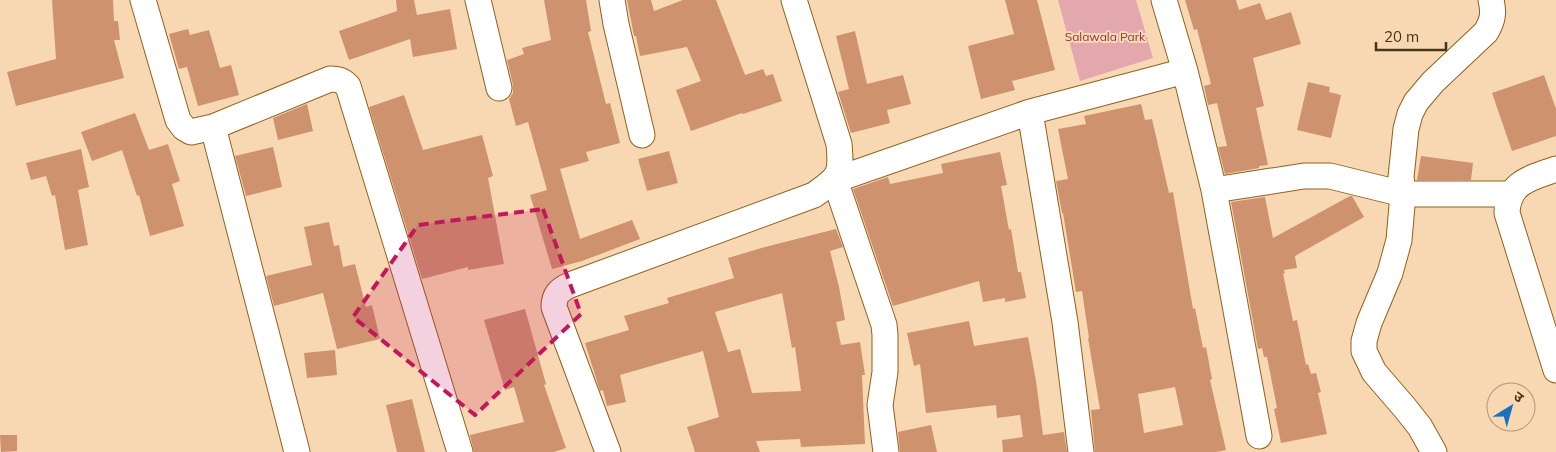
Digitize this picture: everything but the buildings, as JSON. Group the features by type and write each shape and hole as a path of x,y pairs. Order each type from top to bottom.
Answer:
{"street":[{"path":"143,0 178,120 184,128 191,132 213,127 330,79 344,81 348,86 460,452"},
{"path":"478,0 499,88"},
{"path":"612,0 642,135"},
{"path":"794,0 839,144 841,164 835,180 884,325 886,355 880,405 886,452"},
{"path":"1164,0 1214,190 1259,436"},
{"path":"1434,452 1410,414 1374,372 1364,351 1366,332 1390,273 1399,240 1402,194 1401,177 1406,129 1410,114 1416,102 1433,82 1486,32 1492,22 1491,0"},
{"path":"608,452 554,307 556,294 570,285 814,195 835,180 1030,112 1184,71"},
{"path":"1030,112 1065,322 1081,452"},
{"path":"213,127 296,452"},
{"path":"1556,169 1526,180 1516,187 1507,202 1507,213 1556,370"},
{"path":"1214,190 1304,176 1330,176 1402,194 1511,194"}],"highlighted area":[{"path":"543,209 581,314 475,415 353,317 418,225"}],"green space":[{"name":"Salawala Park","path":"1058,0 1136,0 1153,58 1080,81"}]}
